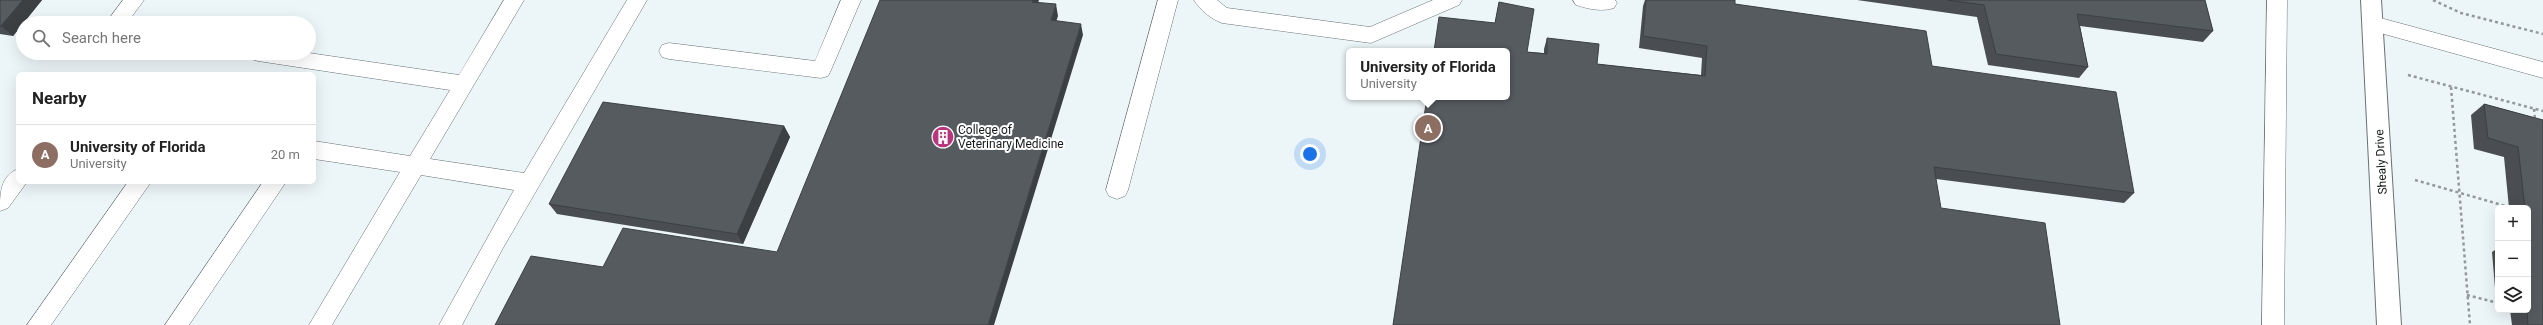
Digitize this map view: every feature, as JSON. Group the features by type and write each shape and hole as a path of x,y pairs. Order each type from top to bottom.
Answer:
{"street":[{"name":"Shealy Drive","path":"2371,0 2389,325"}],"lane":[{"path":"121,16 134,0"},
{"path":"320,325 514,0"},
{"path":"450,325 529,183 637,0"},
{"path":"668,51 821,70 851,0"},
{"path":"1117,190 1168,0"},
{"path":"1204,0 1222,15 1371,35 1452,0"},
{"path":"1583,0 1607,4"},
{"path":"2273,325 2277,0"},
{"path":"2373,24 2543,70"},
{"path":"305,60 464,84"},
{"path":"316,150 529,183"},
{"path":"0,202 16,181"},
{"path":"38,325 139,184"},
{"path":"176,325 273,184"}],"path":[{"path":"2433,0 2461,13 2543,34"},
{"path":"2404,74 2543,111"},
{"path":"2451,87 2470,325"},
{"path":"2534,108 2536,127"},
{"path":"2411,179 2501,205"},
{"path":"2467,295 2495,302"}],"building":[{"path":"0,0 23,0 1,26 0,26"},
{"name":"College of Veterinary Medicine","path":"880,0 1033,0 1032,2 1056,4 1051,20 1081,24 988,325 495,325 531,256 603,267 623,228 777,252"},
{"path":"1646,0 1735,0 1735,4 1926,31 1932,66 2116,92 2134,193 1934,167 1941,208 2045,223 2060,325 1393,325 1427,100 1510,100 1510,48 1434,48 1439,17 1495,23 1499,2 1534,9 1527,52 1547,54 1547,38 1599,44 1597,64 1705,76 1707,46 1643,36"},
{"path":"1947,0 2205,0 2213,31 2077,14 2088,67 1996,54 1984,5"},
{"path":"603,102 784,126 737,234 549,204"},
{"path":"2484,104 2543,120 2543,325 2528,325 2527,313 2531,313 2531,205 2525,205 2518,147 2488,138"}],"place":[{"name":"University of Florida","path":"1428,128"},
{"name":"College of Veterinary Medicine","path":"943,137"}]}
